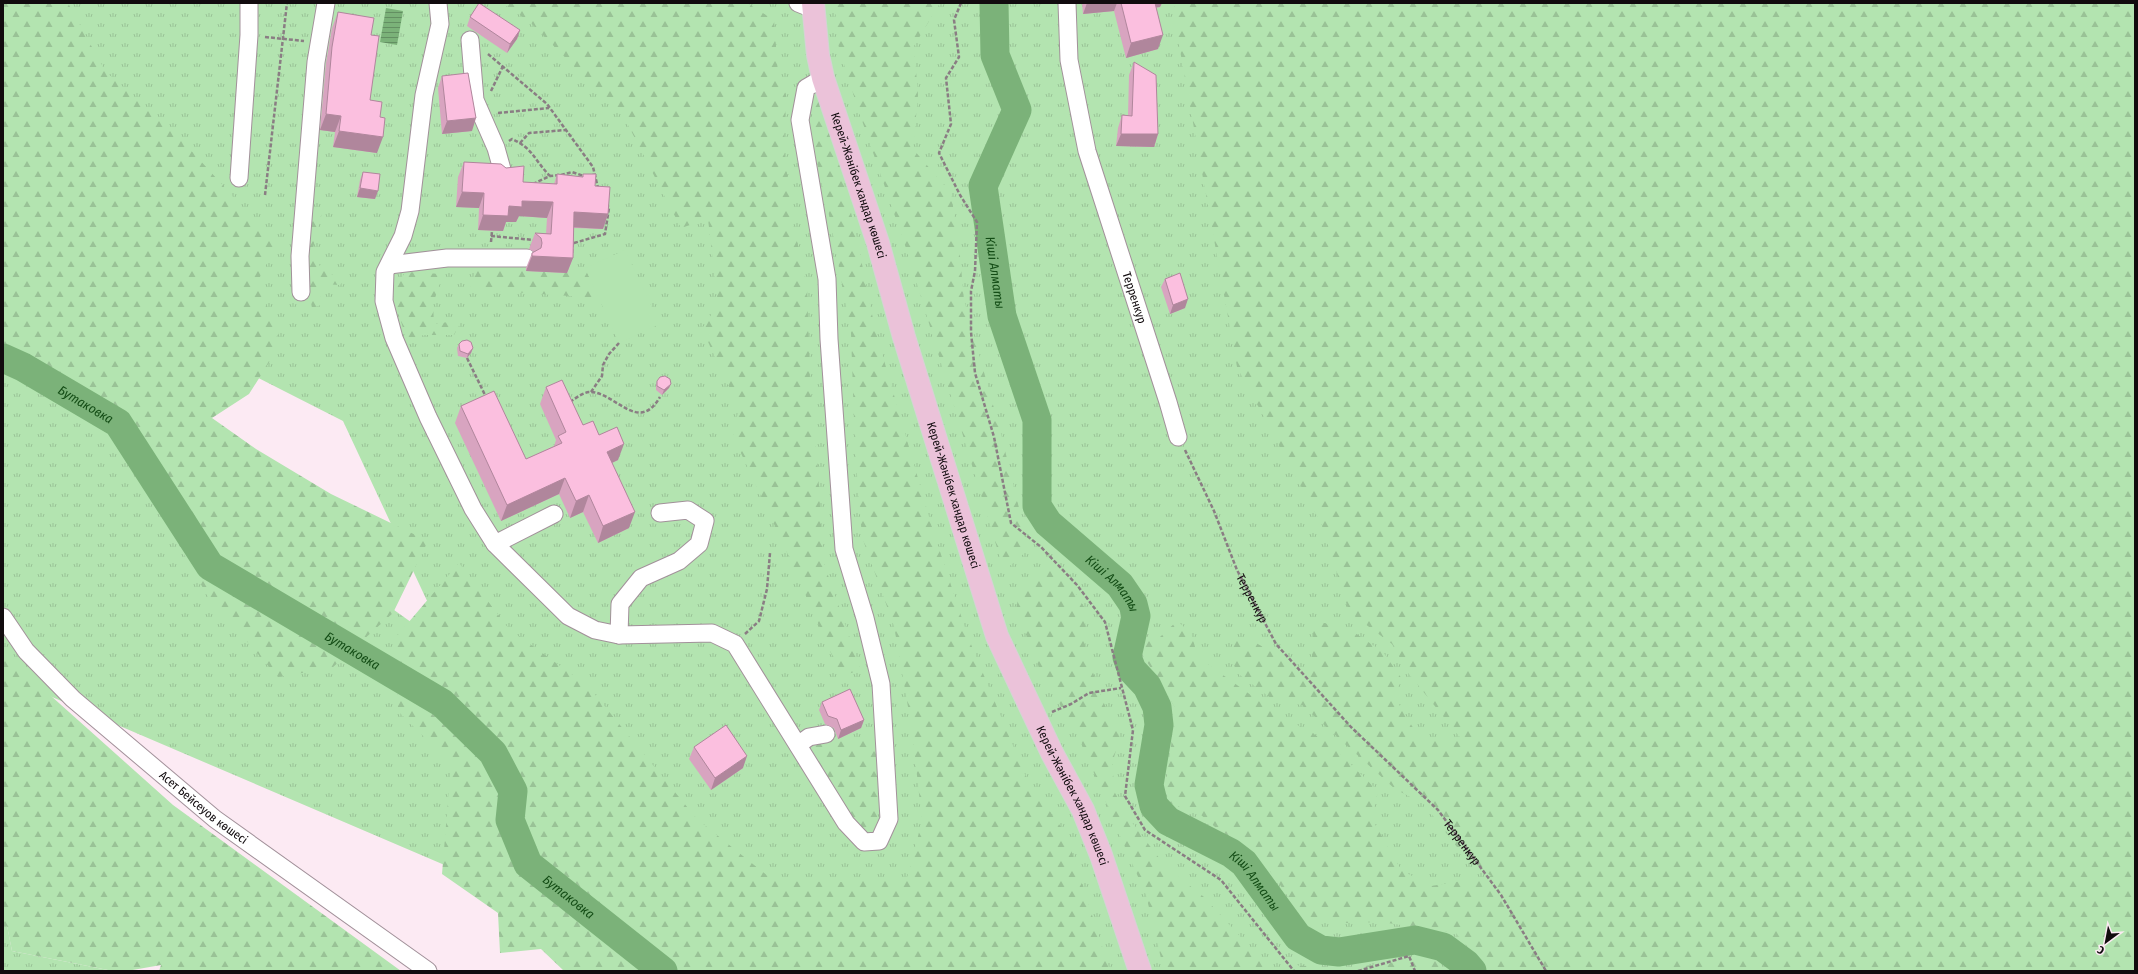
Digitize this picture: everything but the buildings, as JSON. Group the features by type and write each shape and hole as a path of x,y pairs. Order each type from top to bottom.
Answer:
{"main road":[{"name":"Керей-Жәнібек хандар көшесі","path":"808,5 824,78 878,243 904,337 955,497 976,576 997,636 1035,718 1083,810 1101,855 1140,971"}],"street":[{"path":"239,178 249,35 249,3"},
{"path":"301,292 300,256 316,62 326,3"},
{"path":"438,3 440,24 424,95 410,211 403,236 385,272 384,301 394,338 428,417 472,509 495,544 568,616 595,630 619,635 712,633 735,644 846,823 864,842 879,841 889,819 881,684 865,618 844,549 829,339 827,279 800,120 806,88 824,78"},
{"name":"Терренкур","path":"1067,3 1069,60 1088,151 1178,437"},
{"path":"470,40 475,100 496,148 503,173"},
{"path":"388,265 448,258 527,258"},
{"path":"619,635 620,604 641,578 679,561 699,544 705,520 688,510 660,513"},
{"path":"495,544 554,514"},
{"name":"Асет Бейсеуов көшесі","path":"3,617 26,651 73,699 215,818 428,971"},
{"path":"798,745 809,737 826,734"}],"path":[{"path":"266,195 281,39 287,3"},
{"path":"961,3 954,20 959,57 946,78 951,124 939,154 960,195 977,222 976,271 971,291 971,332 975,373 994,437 1010,523 1042,548 1077,585 1105,622 1133,730 1125,796 1145,830 1221,880 1294,971"},
{"path":"249,35 319,43"},
{"path":"470,40 550,108 592,167 598,191"},
{"path":"482,115 550,108"},
{"path":"520,143 529,133 566,130"},
{"path":"496,148 512,139 520,143 534,153 537,162 550,176"},
{"path":"531,185 550,176 572,172 596,181"},
{"path":"560,182 561,175"},
{"path":"567,242 574,243 605,234 609,208 604,202"},
{"path":"491,236 536,240"},
{"path":"568,256 573,252 574,243"},
{"path":"591,392 602,376 603,365 609,354 619,343"},
{"path":"467,358 487,400"},
{"path":"566,404 583,393 591,392 602,395 632,413 644,411 655,404 660,397"},
{"name":"Терренкур","path":"1178,437 1214,511 1237,570 1276,644 1351,727 1438,810 1501,895 1546,971"},
{"path":"735,644 759,621 767,589 770,553"},
{"path":"1035,718 1071,704 1089,693 1121,688"},
{"path":"1358,971 1409,956 1415,971"}],"green space":[{"path":"3,3 2135,3 2135,971 692,971 3,676 3,330 450,650 343,421 174,335"},
{"path":"3,3 68,3 105,71 178,136 247,212 277,242 256,285 279,331 270,361 249,394 212,418 256,449 331,494 428,541 393,613 332,668 278,677 208,597 127,452 70,400 3,375"},
{"path":"502,3 747,3 774,20 778,73 786,95 784,148 793,223 807,285 810,382 818,470 823,561 861,670 841,676 781,539 733,436 739,408 702,329 718,304 708,219 681,228 624,117 530,22"},
{"path":"835,3 940,3 914,46 918,95 913,149 951,193 959,245 964,300 1000,430 1029,549 1004,571 908,254 857,106 837,41"},
{"path":"1174,3 2135,3 2135,971 1488,971 1456,933 1381,922 1347,923 1303,917 1262,860 1228,838 1201,815 1170,803 1165,791 1176,709 1141,652 1144,640 1160,637 1177,621 1191,633 1198,657 1276,713 1328,742 1378,791 1372,819 1401,870 1431,886 1491,876 1460,851 1424,804 1395,789 1302,705 1272,699 1240,675 1231,661 1233,641 1249,639 1311,674 1314,620 1352,631 1383,652 1402,679 1394,696 1421,741 1463,741 1409,674 1392,644 1349,612 1322,525 1237,367 1174,17"},
{"path":"823,97 855,229 875,329 932,527 968,637 1026,777 1066,834 1110,971 564,971 541,949 500,953 498,913 442,874 451,764 398,711 396,637 459,563 509,629 588,686 697,819 774,881 848,882 907,878 922,821 912,730 894,626 862,537 855,449 851,333 831,224 811,135 813,100"},
{"path":"324,205 312,252 321,268 343,281 340,285 323,284 320,292 321,305 312,308 303,260 310,219"},
{"path":"625,250 660,324 619,343 585,268"},
{"path":"477,266 567,273 585,268 599,298 470,289"},
{"path":"406,272 443,274 433,304 434,324 462,320 454,335 424,335 408,339 391,290"},
{"path":"1045,568 1063,574 1086,610 1085,648 1101,697 1120,737 1112,764 1115,793 1133,824 1166,867 1204,897 1267,966 1267,971 1164,971 1146,895 1080,739 1040,670 1016,609 1020,590"},
{"path":"3,645 22,670 173,805 401,971 159,971 161,965 127,971 113,971 12,951 7,926 3,927"},
{"path":"876,741 880,797 876,827 861,832 844,811 812,748 820,742"},
{"path":"7,925 12,951 113,971 3,971 3,927"},
{"path":"1440,961 1444,971 1290,971 1290,965 1348,968 1396,962"}],"shaded area":[{"path":"386,8 403,11 397,45 380,42"}],"waterway":[{"name":"Кіші Алматы","path":"994,3 995,55 1017,110 983,186 1002,316 1037,420 1037,506 1048,523 1120,585 1133,604 1136,616 1127,657 1132,670 1147,686 1157,707 1159,725 1149,785 1154,806 1168,821 1231,853 1244,863 1298,937 1321,950 1339,952 1415,940 1443,947 1466,964 1472,971"},
{"name":"Бутаковка","path":"3,358 23,367 118,423 210,566 442,703 493,753 513,791 510,820 528,864 663,971"}]}
